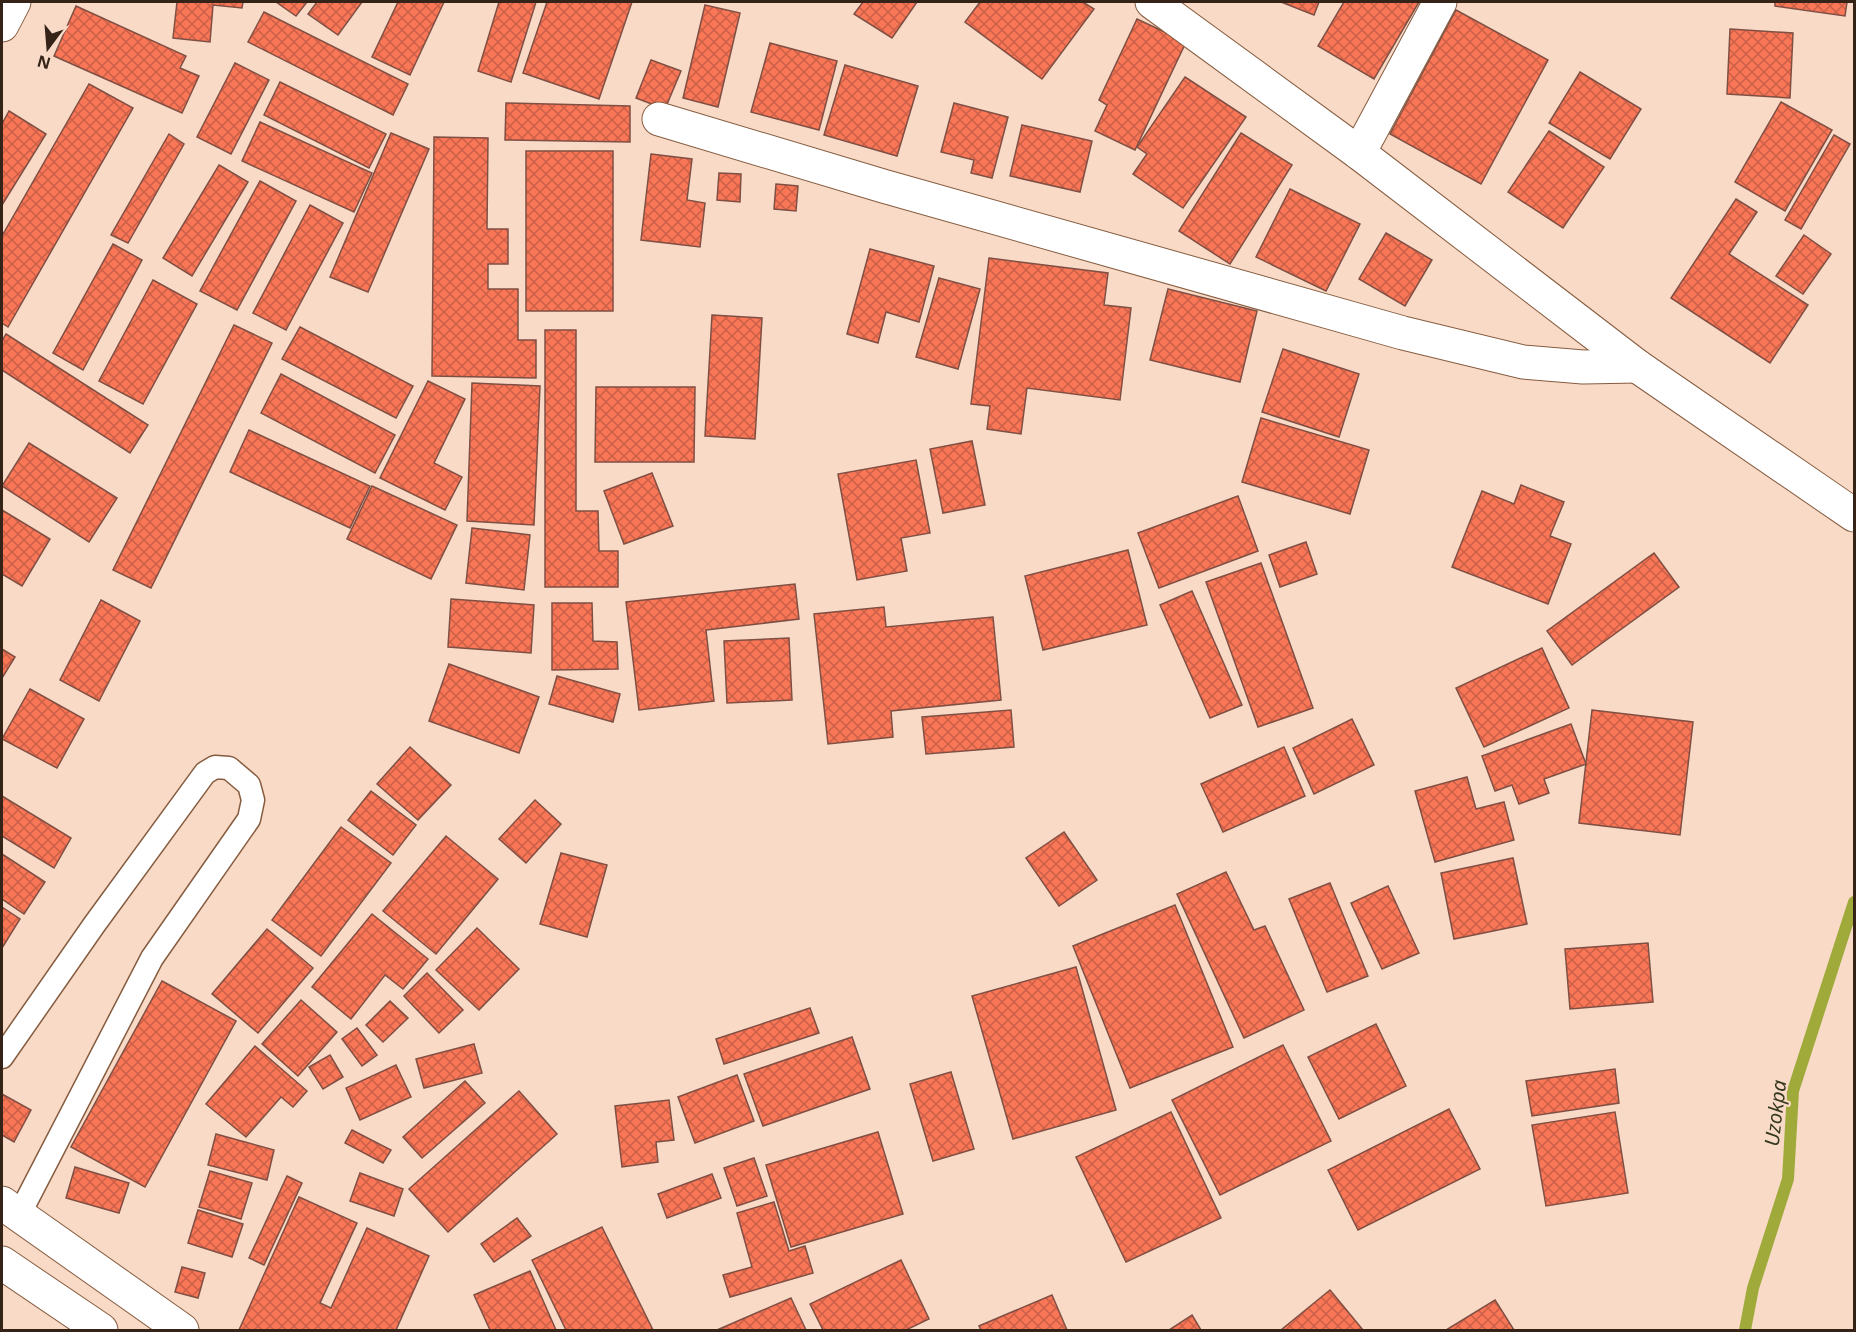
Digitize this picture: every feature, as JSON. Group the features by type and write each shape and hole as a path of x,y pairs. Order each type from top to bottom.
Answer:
{"street":[{"path":"2,25 14,2"},
{"path":"1152,2 1359,153 1637,366 1854,515"},
{"path":"1359,153 1440,2"},
{"path":"659,119 883,186 1403,333 1523,362 1583,367 1637,366"},
{"path":"10,1209 182,1330"},
{"path":"2,1263 102,1330"}],"lane":[{"path":"2,1057 94,925 205,773 216,767 229,768 249,785 253,800 249,819 152,958 10,1209"}],"building":[{"path":"177,2 243,2 242,8 213,5 210,42 173,38"},
{"path":"276,2 307,2 296,16"},
{"path":"317,2 362,2 338,35 308,14"},
{"path":"398,2 444,2 410,75 372,57"},
{"path":"499,2 536,2 511,82 478,71"},
{"path":"547,2 632,2 599,99 523,73"},
{"path":"863,2 917,2 892,38 854,14"},
{"path":"980,2 1083,2 1094,9 1042,79 965,22"},
{"path":"1281,2 1319,2 1314,15"},
{"path":"1344,2 1419,2 1374,79 1318,46"},
{"path":"1775,2 1847,2 1845,16 1775,6"},
{"path":"705,5 740,13 718,107 683,98"},
{"path":"76,6 186,56 180,68 199,76 182,113 54,56"},
{"path":"1456,10 1548,60 1481,184 1390,134"},
{"path":"264,12 408,84 393,115 248,42"},
{"path":"1137,19 1186,42 1135,150 1095,131 1107,105 1099,100"},
{"path":"1730,29 1793,33 1790,98 1727,94"},
{"path":"770,43 837,61 819,130 751,112"},
{"path":"651,60 681,71 665,109 636,98"},
{"path":"235,63 269,80 231,154 197,137"},
{"path":"845,65 918,86 897,156 824,135"},
{"path":"1580,72 1641,109 1610,159 1549,123"},
{"path":"1185,77 1246,117 1183,208 1133,174 1147,154 1137,147"},
{"path":"280,82 386,134 369,168 264,115"},
{"path":"89,84 133,108 8,327 2,323 2,236"},
{"path":"1781,102 1832,130 1785,211 1735,182"},
{"path":"506,103 630,106 630,142 505,140"},
{"path":"954,103 1008,117 992,178 971,173 974,160 941,152"},
{"path":"9,111 46,134 2,205 2,124"},
{"path":"260,122 372,173 354,212 242,161"},
{"path":"1022,125 1092,141 1080,192 1010,176"},
{"path":"1549,131 1604,167 1563,228 1508,192"},
{"path":"391,133 429,149 368,292 330,277"},
{"path":"1241,133 1292,165 1230,264 1179,231"},
{"path":"169,134 184,144 128,243 111,235"},
{"path":"1834,135 1850,144 1801,229 1785,220"},
{"path":"434,137 488,138 487,229 508,229 508,264 488,264 488,289 518,289 518,340 536,340 536,378 432,376"},
{"path":"526,151 613,151 613,311 526,311"},
{"path":"651,154 692,159 687,200 705,203 700,247 641,240"},
{"path":"219,165 248,182 192,276 163,258"},
{"path":"719,173 741,174 740,202 717,200"},
{"path":"260,181 296,201 237,310 200,291"},
{"path":"776,184 798,186 796,211 774,209"},
{"path":"1290,189 1360,224 1326,291 1256,257"},
{"path":"1736,199 1757,212 1729,254 1808,305 1770,363 1671,298"},
{"path":"310,205 343,223 286,330 253,313"},
{"path":"1386,233 1432,260 1405,306 1359,279"},
{"path":"1804,235 1831,254 1803,294 1776,276"},
{"path":"113,244 142,260 83,370 53,353"},
{"path":"870,249 934,266 919,322 886,312 878,343 847,334"},
{"path":"989,258 1108,273 1104,305 1131,308 1120,400 1027,388 1021,434 987,429 990,406 971,404"},
{"path":"939,278 980,289 958,369 916,357"},
{"path":"153,280 197,304 143,404 99,381"},
{"path":"1168,289 1257,311 1240,382 1150,360"},
{"path":"712,315 762,318 755,439 705,436"},
{"path":"234,325 272,343 151,588 113,570"},
{"path":"300,327 413,386 396,418 282,359"},
{"path":"545,330 576,330 576,511 598,511 599,551 618,551 618,587 545,587"},
{"path":"6,334 148,425 130,453 2,370 2,341"},
{"path":"1283,349 1359,374 1339,437 1262,412"},
{"path":"281,374 395,435 375,473 261,413"},
{"path":"428,381 465,399 434,463 462,477 445,510 380,478"},
{"path":"472,383 540,386 534,525 467,521"},
{"path":"596,387 695,387 694,462 595,462"},
{"path":"1261,418 1369,450 1350,514 1242,482"},
{"path":"249,430 370,486 350,528 230,472"},
{"path":"972,441 985,505 943,513 930,449"},
{"path":"29,443 117,498 89,542 2,486"},
{"path":"916,460 930,533 901,538 907,571 857,580 838,474"},
{"path":"652,473 673,526 624,544 604,491"},
{"path":"1521,485 1564,502 1550,536 1571,544 1548,604 1452,567 1482,491 1514,504"},
{"path":"372,486 457,525 431,579 347,539"},
{"path":"1238,496 1258,551 1159,588 1138,533"},
{"path":"2,510 50,539 22,586 2,574"},
{"path":"472,528 530,535 524,590 466,583"},
{"path":"1306,542 1317,574 1280,587 1269,555"},
{"path":"1128,550 1147,625 1043,650 1025,576"},
{"path":"1654,553 1679,587 1572,665 1547,631"},
{"path":"1261,563 1313,708 1258,727 1206,582"},
{"path":"795,584 799,619 706,630 714,701 639,710 626,602"},
{"path":"1192,591 1242,705 1210,718 1160,605"},
{"path":"451,599 534,605 531,653 448,647"},
{"path":"101,600 140,621 99,701 60,680"},
{"path":"552,603 592,603 593,641 617,642 618,669 552,670"},
{"path":"884,607 886,627 993,617 1001,700 891,711 893,737 828,744 814,614"},
{"path":"789,638 792,700 727,703 724,641"},
{"path":"1542,648 1569,708 1484,747 1456,688"},
{"path":"2,649 15,657 2,678"},
{"path":"449,664 539,697 519,753 429,721"},
{"path":"557,676 620,694 613,722 549,704"},
{"path":"30,689 84,719 57,768 2,739"},
{"path":"1011,710 1014,747 926,754 922,717"},
{"path":"1592,710 1693,722 1680,835 1579,823"},
{"path":"1352,719 1374,765 1314,794 1293,748"},
{"path":"1571,724 1586,764 1544,779 1549,793 1519,804 1512,785 1495,791 1482,756"},
{"path":"410,747 451,785 418,820 377,784"},
{"path":"1284,747 1305,796 1223,832 1201,784"},
{"path":"1467,777 1476,809 1504,802 1514,840 1435,862 1415,791"},
{"path":"371,791 416,825 393,855 348,820"},
{"path":"2,796 71,838 54,868 2,836"},
{"path":"535,800 561,824 526,863 499,839"},
{"path":"341,827 391,863 321,956 272,920"},
{"path":"1064,832 1097,880 1059,906 1026,858"},
{"path":"446,836 498,879 436,954 383,911"},
{"path":"561,853 607,865 587,937 540,924"},
{"path":"2,854 45,882 24,914 2,899"},
{"path":"1513,858 1527,924 1454,939 1441,873"},
{"path":"1226,872 1254,930 1265,926 1304,1010 1244,1038 1177,894"},
{"path":"1330,883 1368,976 1327,992 1289,899"},
{"path":"1388,886 1419,953 1382,969 1351,903"},
{"path":"1175,905 1233,1047 1130,1088 1073,946"},
{"path":"2,907 20,919 2,948"},
{"path":"372,914 428,959 403,989 385,975 351,1019 312,987"},
{"path":"477,928 519,969 479,1010 436,970"},
{"path":"267,929 313,968 258,1033 212,994"},
{"path":"1648,943 1653,1002 1570,1009 1565,949"},
{"path":"1076,967 1116,1110 1013,1139 972,996"},
{"path":"427,973 463,1010 439,1033 404,996"},
{"path":"162,981 236,1021 145,1187 71,1147"},
{"path":"301,1000 337,1032 298,1076 262,1044"},
{"path":"390,1001 408,1018 383,1042 366,1025"},
{"path":"810,1008 819,1033 724,1064 716,1039"},
{"path":"1376,1024 1406,1086 1339,1119 1308,1057"},
{"path":"357,1028 377,1055 362,1066 342,1039"},
{"path":"852,1037 870,1089 763,1126 744,1074"},
{"path":"474,1044 482,1073 424,1088 416,1059"},
{"path":"1283,1045 1331,1141 1220,1195 1172,1100"},
{"path":"255,1046 307,1091 293,1107 281,1097 246,1137 206,1104"},
{"path":"330,1055 343,1077 323,1089 309,1067"},
{"path":"396,1065 411,1097 360,1120 346,1088"},
{"path":"1615,1069 1619,1103 1532,1116 1526,1081"},
{"path":"951,1072 974,1149 933,1161 910,1084"},
{"path":"737,1075 754,1121 695,1143 678,1097"},
{"path":"465,1081 485,1103 422,1158 403,1137"},
{"path":"519,1091 557,1134 448,1232 409,1189"},
{"path":"2,1094 31,1110 14,1142 2,1135"},
{"path":"669,1100 674,1140 656,1142 658,1162 622,1167 615,1106"},
{"path":"1449,1109 1480,1169 1358,1230 1328,1170"},
{"path":"1171,1112 1221,1218 1126,1262 1076,1157"},
{"path":"1615,1112 1628,1193 1546,1206 1532,1125"},
{"path":"352,1130 391,1150 383,1163 345,1143"},
{"path":"878,1132 903,1214 791,1247 766,1165"},
{"path":"216,1134 274,1150 267,1180 208,1165"},
{"path":"754,1158 767,1196 737,1206 724,1168"},
{"path":"75,1167 129,1183 119,1213 66,1198"},
{"path":"210,1171 252,1183 241,1219 199,1207"},
{"path":"360,1173 403,1189 394,1216 350,1201"},
{"path":"712,1174 721,1198 667,1218 658,1194"},
{"path":"287,1176 302,1183 264,1265 249,1258"},
{"path":"299,1197 357,1223 320,1303 331,1308 367,1228 429,1256 396,1330 239,1330"},
{"path":"774,1202 789,1251 805,1246 813,1273 730,1297 723,1275 752,1267 737,1213"},
{"path":"198,1210 243,1224 232,1257 188,1243"},
{"path":"517,1218 531,1236 494,1262 481,1244"},
{"path":"602,1227 653,1330 566,1330 532,1260"},
{"path":"901,1260 929,1319 906,1330 823,1330 810,1304"},
{"path":"182,1267 205,1273 198,1298 175,1292"},
{"path":"530,1271 556,1330 490,1330 474,1295"},
{"path":"1330,1290 1363,1330 1281,1330"},
{"path":"1052,1295 1067,1330 981,1330 979,1326"},
{"path":"791,1298 806,1330 717,1330"},
{"path":"1495,1300 1514,1330 1446,1330"},
{"path":"1192,1315 1201,1330 1169,1330"}],"waterway":[{"name":"Uzokpa","path":"1745,1330 1753,1288 1788,1179 1793,1091 1854,902"}]}
